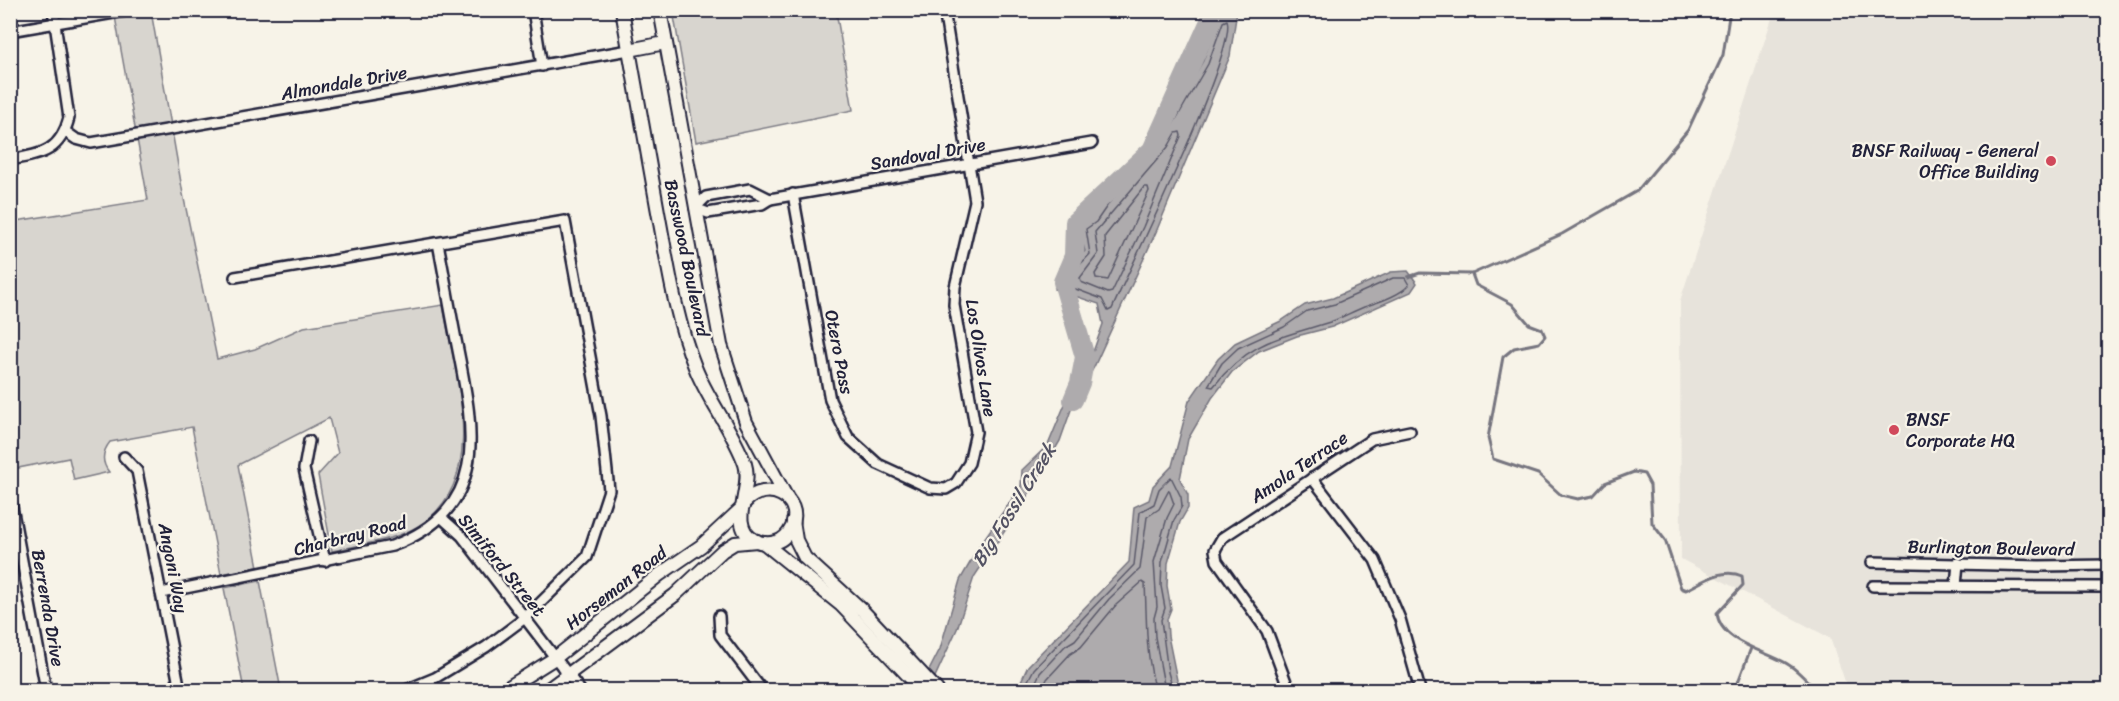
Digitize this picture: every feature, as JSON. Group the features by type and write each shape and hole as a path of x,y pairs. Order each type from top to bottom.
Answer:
{"main road":[{"name":"Basswood Boulevard","path":"622,10 678,317 697,374 745,464 744,504"},
{"name":"Basswood Boulevard","path":"660,10 715,317 731,383 752,436 787,500"},
{"path":"629,50 665,43"},
{"path":"547,690 569,676 675,595 722,551 735,543 760,542 781,540 789,532 794,514 787,500 774,491 766,490 758,492 744,504 741,518 744,530 760,542 841,605 937,690"},
{"name":"Horseman Road","path":"504,690 555,658 659,575 701,546 744,504"},
{"path":"793,521 796,540 805,558 900,658 922,690"}],"street":[{"path":"10,160 52,150 66,132 69,118 53,10"},
{"path":"10,32 131,10"},
{"path":"532,10 542,66"},
{"name":"Los Olivos Lane","path":"944,10 975,201 955,287 954,305 976,432 969,463 956,483 946,489"},
{"name":"Almondale Drive","path":"66,132 75,139 91,143 629,50"},
{"name":"Sandoval Drive","path":"696,208 708,213 762,204 770,199 793,194 1092,143"},
{"path":"696,208 705,196 741,190 750,189 770,199"},
{"path":"741,190 744,207"},
{"name":"Otero Pass","path":"793,194 830,400 848,437 878,464 930,489 946,489"},
{"path":"236,277 565,221 601,416 609,490 587,557 525,618 486,647 435,678 406,690"},
{"name":"Charbray Road","path":"161,593 393,546 417,537 442,518 462,488 471,449 471,415 438,243"},
{"name":"Amola Terrace","path":"1289,690 1267,631 1217,561 1215,550 1222,538 1372,439 1410,431"},
{"path":"309,441 304,469 325,561"},
{"name":"Angoni Way","path":"124,457 137,471 180,690"},
{"path":"1312,478 1375,560 1400,620 1420,690"},
{"name":"Berrenda Drive","path":"10,496 46,690"},
{"name":"Simiford Street","path":"442,518 462,536 580,690"},
{"name":"Burlington Boulevard","path":"1872,562 2040,566 2109,565"},
{"path":"1956,586 1958,563"},
{"path":"2040,566 2041,586"},
{"name":"Burlington Boulevard","path":"1873,586 2109,587"},
{"path":"719,616 720,635 762,690"}],"shaded area":[{"path":"114,11 151,11 183,194 217,359 255,349 304,327 443,305 459,390 462,450 456,478 444,502 424,522 414,528 380,541 332,551 318,475 338,453 329,418 238,465 258,567 221,574 192,427 110,442 104,457 109,472 74,480 69,458 13,469 10,455 10,222 148,200"},
{"path":"673,11 836,11 853,110 696,142"},
{"name":"BNSF Corporate HQ","path":"1781,11 2108,11 2108,690 1848,690 1830,638 1681,559 1680,301 1772,18"},
{"path":"260,581 281,690 244,690 224,588"}],"water":[{"path":"1221,11 1237,11 1230,56 1156,232 1094,367 1072,407 1060,441 1022,505 974,577 957,629 929,690 919,690 940,649 960,580 982,542 1021,486 1022,470 1048,445 1065,404 1093,352 1103,324 1099,304 1054,289 1085,251 1078,227 1091,218 1104,199 1157,139 1203,61"},
{"path":"1408,271 1417,283 1411,292 1332,327 1297,336 1259,351 1232,372 1212,398 1188,439 1180,479 1188,495 1188,508 1180,522 1168,563 1167,586 1171,609 1167,619 1168,636 1179,690 1017,690 1028,666 1129,562 1134,507 1149,500 1153,486 1172,466 1189,401 1218,359 1235,343 1281,321 1305,305 1333,298 1391,272"}],"waterway":[{"name":"Big Fossil Creek","path":"1073,400 1080,383 1085,357 1063,282 1074,256 1075,222 1152,150 1215,10"},
{"path":"1408,277 1420,273 1472,274 1562,234 1637,191 1688,130 1723,55 1730,10"},
{"path":"1472,274 1476,285 1512,304 1529,324 1542,329 1545,336 1539,343 1514,348 1503,357 1488,438 1493,459 1538,474 1561,495 1578,499 1593,496 1605,483 1634,472 1644,474 1650,485 1652,523 1665,540 1681,588 1686,590 1721,574 1742,576 1743,585 1717,613 1720,623 1736,639 1793,667 1816,690"},
{"path":"1735,690 1751,648"}],"place":[{"name":"BNSF Railway - General Office Building","path":"2051,161"},
{"name":"BNSF Corporate HQ","path":"1894,430"}]}
